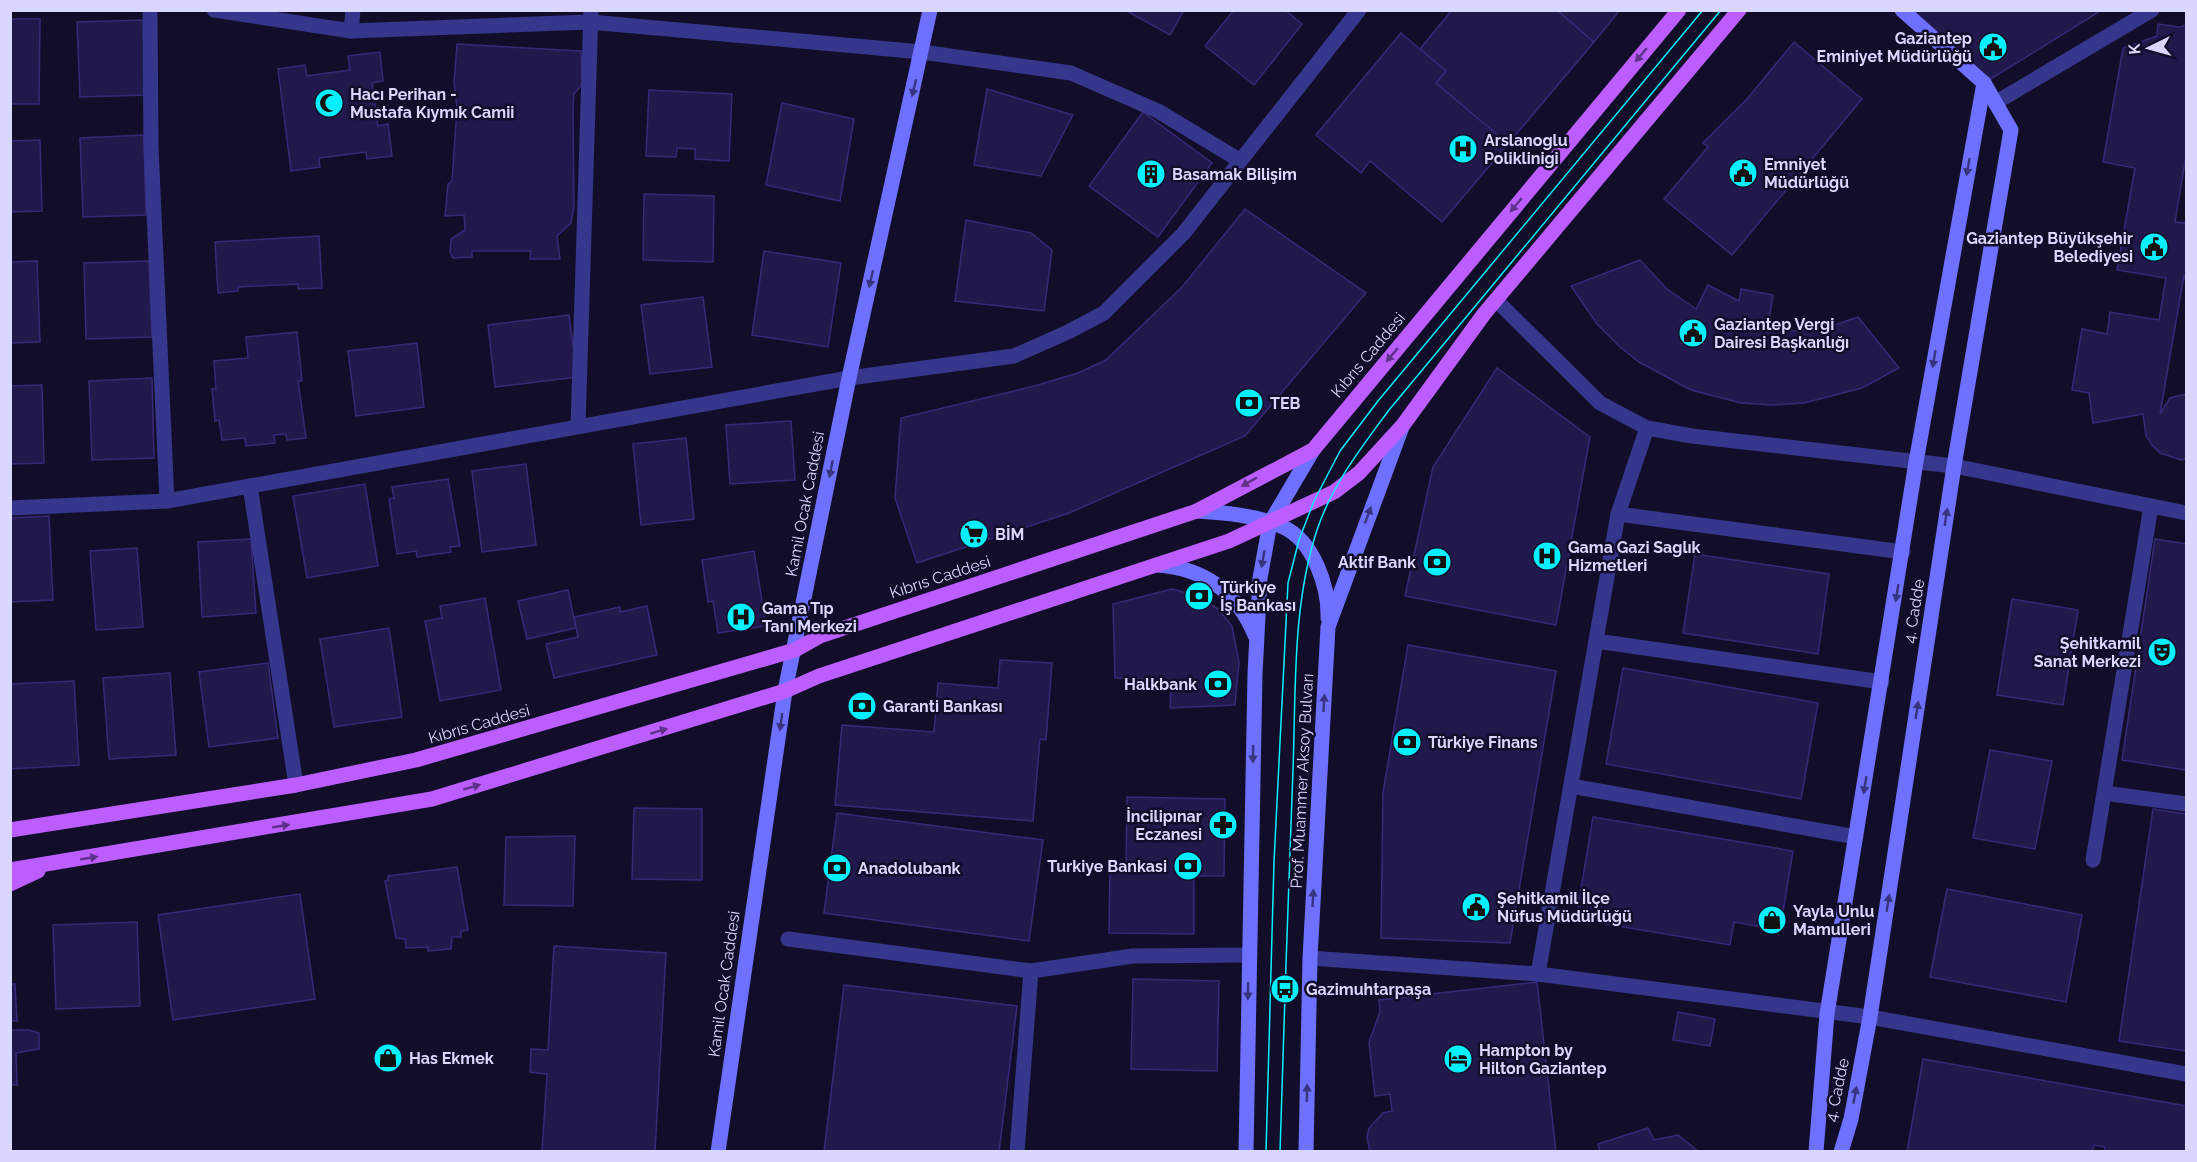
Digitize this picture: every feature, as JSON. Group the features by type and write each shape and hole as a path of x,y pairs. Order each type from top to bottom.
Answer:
{"main road":[{"name":"Kıbrıs Caddesi","path":"10,830 296,784 416,760 795,650 820,636 1197,511 1313,450 1679,10"},
{"path":"10,870 432,799 785,691 819,676 1229,541 1334,492 1359,473 1402,425 1496,300 1739,10"},
{"path":"10,822 49,824"},
{"path":"10,884 53,864"}],"street":[{"path":"150,10 151,147 167,501"},
{"path":"214,10 351,31 591,16 922,52 1071,73 1158,111 1239,160"},
{"path":"351,31 353,10"},
{"name":"Kamil Ocak Caddesi","path":"718,1152 785,691 849,378 930,10"},
{"path":"10,508 167,501 849,378 1014,356 1068,332 1104,312 1183,234 1359,10"},
{"name":"4. Cadde","path":"1841,1152 1851,1119 1870,1017 1954,466 2011,130 1984,83 1902,10"},
{"path":"1995,103 2152,10"},
{"path":"578,426 591,16"},
{"path":"1816,1152 1827,1014 1916,462 1984,83"},
{"path":"1496,300 1600,403 1647,428 1692,436 1954,466 2187,513"},
{"name":"Prof. Muammer Aksoy Bulvarı","path":"1306,1152 1310,958 1328,627 1402,425"},
{"path":"1538,974 1618,514 1647,428"},
{"path":"1246,1152 1256,636 1260,578 1270,523 1313,450"},
{"path":"250,486 296,784"},
{"path":"2093,860 2151,506"},
{"path":"1197,511 1239,514 1285,528 1299,540 1318,569 1325,588 1328,627"},
{"path":"1618,514 1903,552"},
{"path":"1157,565 1187,569 1215,582 1239,604 1256,636"},
{"path":"1596,641 1882,682"},
{"path":"1571,786 1856,837"},
{"path":"2104,793 2187,804"},
{"path":"788,939 1031,971 1133,956 1249,955"},
{"path":"1310,958 1538,974 1827,1014 1870,1017 2187,1074"},
{"path":"1017,1152 1031,971"}],"building":[{"path":"1125,10 1184,10 1170,35"},
{"path":"1234,10 1285,10 1302,24 1254,85 1205,46"},
{"path":"1452,10 1557,10 1594,42 1508,144 1436,83 1446,71 1420,49"},
{"path":"1557,10 1620,10 1594,42"},
{"name":"Gaziantep Eminiyet Müdürlüğü","path":"1902,10 2102,10 1984,83"},
{"path":"10,19 40,19 39,104 10,104"},
{"path":"143,20 146,95 80,97 77,22"},
{"name":"Gaziantep Büyükşehir Belediyesi","path":"2158,24 2180,27 2186,25 2186,156 2175,222 2186,223 2186,282 2184,275 2160,414 2170,398 2186,394 2186,459 2181,460 2160,453 2152,445 2146,436 2143,414 2093,423 2089,393 2072,390 2082,329 2107,334 2110,312 2159,320 2166,278 2117,270 2135,168 2103,162 2123,48 2157,36"},
{"path":"1401,33 1446,71 1436,83 1508,144 1442,222 1370,161 1361,173 1316,135"},
{"name":"Emniyet Müdürlüğü","path":"1794,42 1862,99 1732,255 1664,199 1708,147 1703,143 1747,99"},
{"path":"457,44 581,51 582,84 574,94 573,109 574,206 571,223 557,236 560,259 530,259 531,251 472,251 472,257 453,258 450,252 451,239 465,230 464,215 445,216 448,184 452,181 457,108 454,82"},
{"name":"Hacı Perihan - Mustafa Kıymık Camii","path":"380,52 383,81 372,83 378,126 388,124 392,156 367,159 366,152 319,158 320,167 291,171 278,69 305,65 307,76 350,70 348,56"},
{"path":"987,89 1073,115 1041,176 974,165"},
{"path":"649,90 732,94 729,161 695,159 695,149 677,148 676,157 646,156"},
{"path":"782,103 854,119 840,201 766,185"},
{"name":"Basamak Bilişim","path":"1143,112 1212,163 1158,237 1089,186"},
{"path":"144,135 146,215 83,217 80,138"},
{"path":"40,140 42,211 10,212 10,141"},
{"path":"644,194 714,196 713,262 643,260"},
{"path":"1245,209 1366,293 1245,436 1069,513 917,563 895,498 901,418 1031,387 1078,373 1106,360 1182,287"},
{"path":"966,220 1031,233 1052,250 1044,311 955,301"},
{"path":"319,236 322,288 298,289 298,284 238,287 238,291 218,293 215,242"},
{"path":"764,251 841,263 828,347 752,335"},
{"name":"Gaziantep Vergi Dairesi Başkanlığı","path":"1640,260 1667,289 1696,309 1708,285 1739,301 1741,289 1773,295 1767,332 1820,330 1858,317 1899,368 1862,388 1804,403 1773,405 1741,403 1691,390 1639,362 1619,346 1597,324 1571,286"},
{"path":"37,261 40,342 10,343 10,262"},
{"path":"149,261 152,337 86,339 84,263"},
{"path":"703,297 712,367 650,374 641,305"},
{"path":"569,315 577,377 495,387 488,325"},
{"path":"297,332 302,381 298,381 306,438 287,440 286,434 274,435 275,443 246,446 245,438 222,440 219,420 215,421 212,389 216,389 214,361 248,358 246,337"},
{"path":"417,343 424,407 356,416 348,351"},
{"path":"1497,368 1590,437 1556,625 1405,596 1433,467"},
{"path":"152,378 154,458 92,460 89,381"},
{"path":"42,385 44,463 10,464 10,386"},
{"path":"791,421 795,480 730,484 726,425"},
{"path":"686,438 694,519 641,525 633,444"},
{"path":"526,464 536,545 482,552 472,471"},
{"path":"448,479 460,546 450,547 451,552 417,557 416,551 397,554 389,499 394,498 392,487"},
{"path":"365,484 378,566 307,578 293,496"},
{"path":"49,516 53,600 10,602 10,518"},
{"path":"251,539 256,613 202,617 198,542"},
{"name":"Şehitkamil Sanat Merkezi","path":"2155,539 2186,544 2186,770 2122,760"},
{"path":"137,548 143,627 96,630 90,551"},
{"path":"754,551 766,626 718,633 713,601 708,602 702,560"},
{"path":"1695,554 1829,574 1818,654 1683,633"},
{"path":"1172,589 1198,596 1218,609 1232,626 1239,662 1235,705 1170,708 1171,686 1152,687 1152,679 1115,678 1113,604"},
{"path":"568,590 576,628 527,639 518,601"},
{"path":"485,598 501,690 440,701 425,621 442,618 440,606"},
{"path":"2012,599 2078,610 2063,705 1997,695"},
{"path":"647,606 657,655 554,678 546,644 578,637 574,617 620,607 620,612"},
{"path":"389,628 402,717 334,727 320,639"},
{"path":"1408,645 1556,671 1510,943 1381,938 1383,792"},
{"path":"1000,660 1052,663 1046,740 1040,739 1033,821 835,805 842,725 934,732 938,683 998,688"},
{"path":"268,663 278,738 209,747 199,672"},
{"path":"1623,668 1818,703 1801,799 1606,764"},
{"path":"170,673 176,755 109,759 103,678"},
{"path":"74,681 79,765 10,769 10,684"},
{"path":"1990,750 2052,761 2035,849 1973,838"},
{"path":"1127,797 1225,799 1224,876 1194,876 1194,934 1109,933 1110,866 1126,866"},
{"path":"634,808 702,809 702,880 632,879"},
{"path":"2153,809 2186,814 2186,1051 2119,1041"},
{"path":"837,813 1043,840 1029,941 824,913"},
{"path":"1593,817 1793,851 1780,930 1734,922 1730,945 1576,919"},
{"path":"575,836 573,906 504,905 506,837"},
{"path":"457,867 468,930 461,931 461,937 452,937 451,949 428,951 428,947 406,948 405,939 396,938 385,881 388,880 388,876"},
{"path":"1947,889 2082,915 2066,1002 1930,977"},
{"path":"300,894 315,999 173,1020 158,915"},
{"path":"137,922 140,1006 56,1009 53,925"},
{"path":"554,946 666,953 655,1152 542,1152 547,1074 530,1072 531,1049 548,1050"},
{"path":"1133,979 1219,981 1217,1071 1131,1069"},
{"name":"Hampton by Hilton Gaziantep","path":"1537,982 1556,1152 1370,1152 1367,1137 1369,1128 1383,1113 1392,1111 1390,1094 1375,1096 1369,1042 1380,1012 1379,1000"},
{"path":"10,984 15,984 17,1021 10,1021"},
{"path":"844,985 1017,1006 999,1152 824,1152"},
{"path":"1678,1012 1715,1019 1710,1046 1673,1040"},
{"path":"10,1030 29,1030 39,1033 39,1049 16,1053 17,1085 10,1085"},
{"path":"1923,1059 2186,1106 2186,1152 2104,1152 2105,1147 2094,1145 2092,1152 1907,1152"},
{"path":"1648,1128 1654,1140 1678,1135 1699,1152 1600,1152 1598,1144"}],"tram line":[{"path":"1266,1152 1274,862 1288,583 1299,540 1314,501 1340,451 1378,401 1703,10"},
{"path":"1280,1152 1299,618 1309,559 1323,513 1348,467 1389,410 1721,10"}],"place":[{"name":"Gaziantep Eminiyet Müdürlüğü","path":"1993,47"},
{"name":"Hacı Perihan - Mustafa Kıymık Camii","path":"329,103"},
{"name":"Arslanoglu Poliklinigi","path":"1463,149"},
{"name":"Emniyet Müdürlüğü","path":"1743,173"},
{"name":"Basamak Bilişim","path":"1151,174"},
{"name":"Gaziantep Büyükşehir Belediyesi","path":"2154,247"},
{"name":"Gaziantep Vergi Dairesi Başkanlığı","path":"1693,333"},
{"name":"TEB","path":"1249,403"},
{"name":"BİM","path":"974,534"},
{"name":"Gama Gazi Saglık Hizmetleri","path":"1547,556"},
{"name":"Aktif Bank","path":"1437,562"},
{"name":"Türkiye İş Bankası","path":"1199,596"},
{"name":"Gama Tıp Tanı Merkezi","path":"741,617"},
{"name":"Şehitkamil Sanat Merkezi","path":"2162,652"},
{"name":"Halkbank","path":"1218,684"},
{"name":"Garanti Bankası","path":"862,706"},
{"name":"Türkiye Finans","path":"1407,742"},
{"name":"İncilipınar Eczanesi","path":"1223,825"},
{"name":"Turkiye Bankasi","path":"1188,866"},
{"name":"Anadolubank","path":"837,868"},
{"name":"Şehitkamil İlçe Nüfus Müdürlüğü","path":"1476,907"},
{"name":"Yayla Unlu Mamulleri","path":"1772,920"},
{"name":"Gazimuhtarpaşa","path":"1285,989"},
{"name":"Has Ekmek","path":"388,1058"},
{"name":"Hampton by Hilton Gaziantep","path":"1458,1059"}]}
